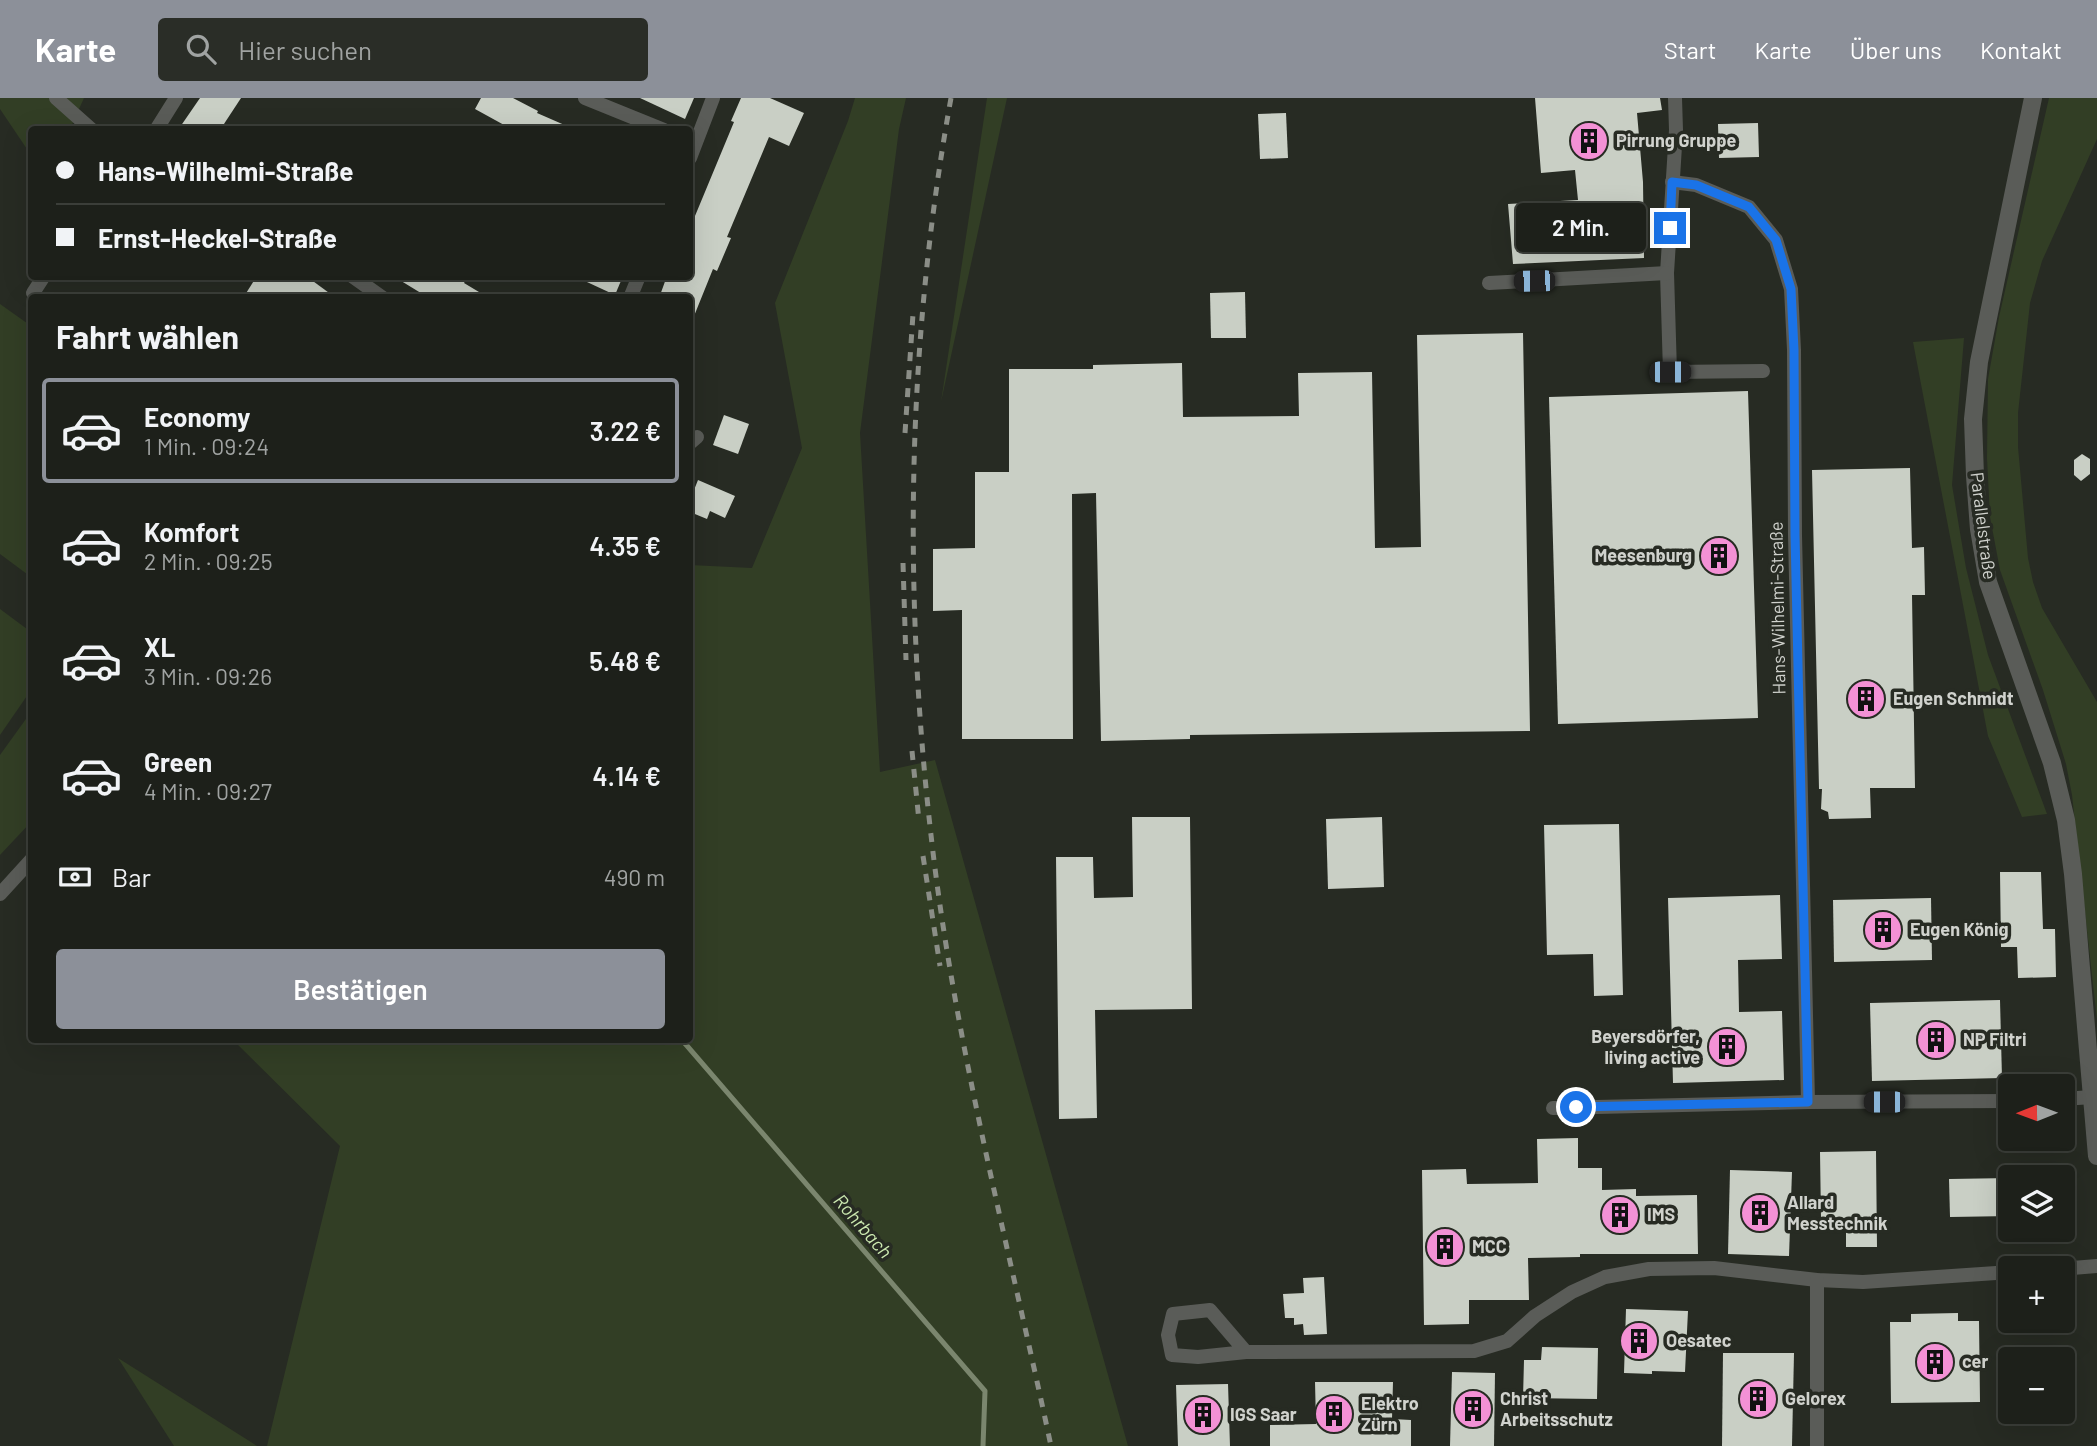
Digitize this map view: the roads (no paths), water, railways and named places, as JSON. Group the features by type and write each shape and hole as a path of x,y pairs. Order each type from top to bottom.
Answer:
{"street":[{"path":"56,98 88,126"},
{"path":"158,126 176,98"},
{"path":"584,98 654,126"},
{"path":"693,141 713,98"},
{"path":"1675,98 1676,130 1667,273 1670,372 1763,371"},
{"name":"Parallelstraße","path":"2033,98 1979,362 1973,419 1975,476 1979,529 1988,582 2052,763 2066,820 2097,1156"},
{"name":"Hans-Wilhelmi-Straße","path":"1672,182 1696,185 1749,207 1776,240 1791,289 1808,1102"},
{"path":"1489,283 1667,273"},
{"path":"33,293 41,280"},
{"path":"358,280 377,294"},
{"path":"0,894 28,863"},
{"path":"2076,1099 2092,1097"},
{"path":"1553,1108 1998,1101"},
{"path":"2075,1268 2097,1266"},
{"path":"1247,1352 1210,1310 1173,1314 1168,1335 1172,1355 1198,1357 1247,1352 1474,1351 1507,1341 1535,1316 1572,1292 1605,1276 1649,1269 1714,1268 1817,1280 1863,1282 1998,1273"},
{"path":"1816,1446 1817,1280"}],"waterway":[{"name":"Rohrbach","path":"685,1043 985,1391 983,1446"}],"railway":[{"path":"951,98 936,189 918,373 913,558 922,743 931,835 953,989 1051,1446"},
{"path":"905,433 913,314"},
{"path":"903,563 906,660"},
{"path":"912,751 919,821"},
{"path":"923,856 940,966"}],"place":[{"name":"Pirrung Gruppe","path":"1589,141"},
{"name":"Meesenburg","path":"1719,556"},
{"name":"Eugen Schmidt","path":"1866,699"},
{"name":"Eugen König","path":"1883,930"},
{"name":"NP Filtri","path":"1936,1040"},
{"name":"Beyersdörfer, living active","path":"1727,1047"},
{"name":"Allard Messtechnik","path":"1760,1213"},
{"name":"IMS","path":"1620,1215"},
{"name":"MCC","path":"1445,1247"},
{"name":"Oesatec","path":"1639,1341"},
{"name":"cer","path":"1935,1362"},
{"name":"Gelorex","path":"1758,1399"},
{"name":"Christ Arbeitsschutz","path":"1473,1409"},
{"name":"Elektro Zürn","path":"1334,1414"},
{"name":"IGS Saar","path":"1203,1415"}]}
